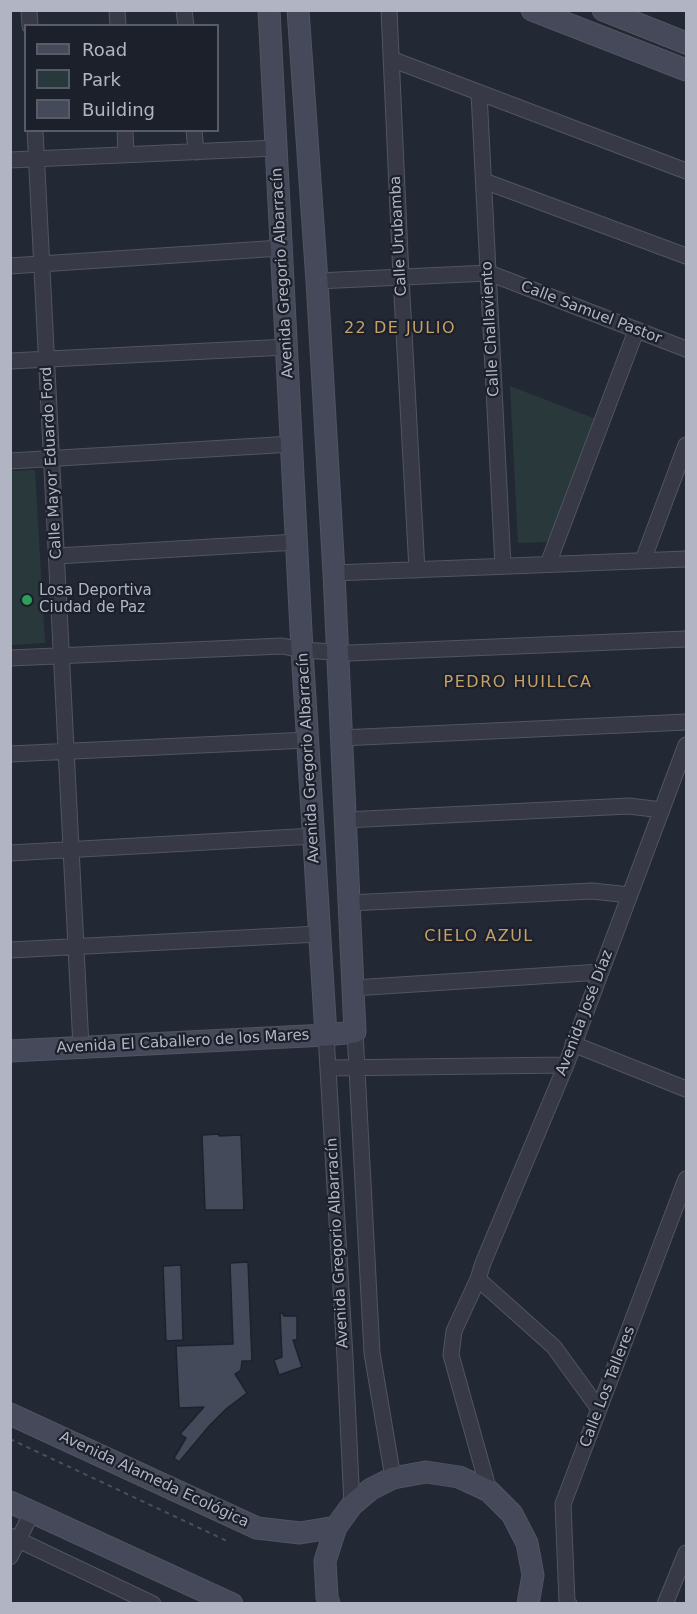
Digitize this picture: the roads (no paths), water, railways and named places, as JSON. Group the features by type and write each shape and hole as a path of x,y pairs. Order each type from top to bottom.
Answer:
{"street":[{"name":"Avenida Gregorio Albarracín","path":"269,10 302,650 352,1505"},
{"name":"Avenida Gregorio Albarracín","path":"298,10 334,573 372,1353 393,1478"},
{"name":"Calle Urubamba","path":"389,10 417,570"},
{"path":"532,10 687,70"},
{"path":"603,10 633,16 687,43"},
{"path":"621,45 633,16"},
{"path":"391,59 687,171"},
{"name":"Calle Challaviento","path":"479,93 503,566"},
{"name":"Calle Mayor Eduardo Ford","path":"35,132 81,1047"},
{"path":"125,132 126,154"},
{"path":"194,132 196,152"},
{"path":"10,160 276,148"},
{"path":"484,181 687,256"},
{"path":"10,266 281,248"},
{"name":"Calle Samuel Pastor","path":"317,281 489,273 687,349"},
{"path":"548,564 636,331"},
{"path":"10,361 286,347"},
{"path":"10,461 292,444"},
{"path":"643,560 687,445"},
{"path":"57,556 297,542"},
{"path":"334,573 687,559"},
{"path":"10,658 282,646 302,650 349,653 687,639"},
{"path":"341,738 687,722"},
{"path":"10,754 308,740"},
{"name":"Avenida José Díaz","path":"489,1491 451,1355 454,1331 478,1279 566,1065 687,745"},
{"path":"345,820 629,806 662,810"},
{"path":"10,853 314,836"},
{"path":"349,903 592,891 630,895"},
{"path":"10,950 320,934"},
{"path":"353,988 601,972"},
{"name":"Avenida El Caballero de los Mares","path":"10,1051 355,1032"},
{"path":"573,1044 687,1089"},
{"path":"328,1068 566,1065"},
{"name":"Calle Los Talleres","path":"568,1603 563,1504 687,1179"},
{"path":"478,1279 554,1347 600,1409"},
{"path":"345,1357 372,1353"},
{"name":"Avenida Alameda Ecológica","path":"10,1414 257,1528 300,1533 336,1527"},
{"path":"329,1604 326,1561 336,1527 352,1505 371,1489 393,1478 426,1472 459,1477 489,1491 512,1514 527,1543 533,1575 528,1604"},
{"path":"10,1502 232,1604"},
{"path":"10,1557 15,1538 32,1512"},
{"path":"15,1538 153,1604"},
{"path":"665,1604 687,1553"}],"place":[{"name":"Losa Deportiva Ciudad de Paz","path":"27,600"}],"district":[{"name":"22 DE JULIO","path":"400,329"},
{"name":"PEDRO HUILLCA","path":"518,683"},
{"name":"CIELO AZUL","path":"479,937"}]}
